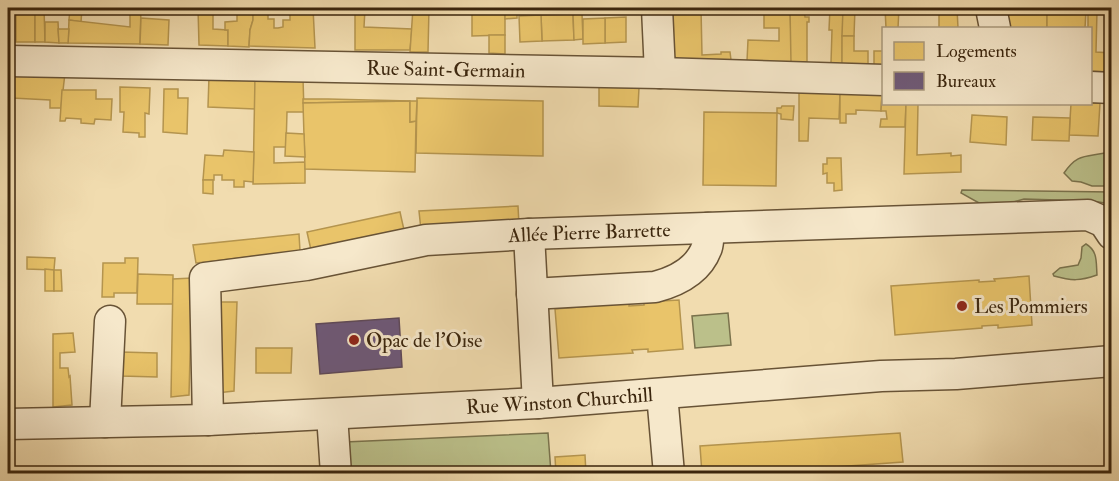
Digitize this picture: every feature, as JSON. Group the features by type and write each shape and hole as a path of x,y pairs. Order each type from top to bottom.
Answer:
{"street":[{"path":"657,8 660,73"},
{"path":"991,8 995,27"},
{"name":"Rue Saint-Germain","path":"8,62 660,73 882,80"},
{"path":"1092,87 1112,88"},
{"name":"Allée Pierre Barrette","path":"208,420 205,278 306,265 426,240 529,234 1088,215 1104,222 1112,234"},
{"path":"532,294 656,286 669,283 683,277 701,260 708,245 708,228"},
{"path":"529,234 538,403"},
{"path":"105,422 110,321"},
{"name":"Rue Winston Churchill","path":"8,424 332,415 538,403 881,376 956,374 1112,361"},
{"path":"662,394 669,474"},
{"path":"332,415 336,474"}],"green space":[{"path":"1111,153 1111,186 1092,186 1072,181 1064,173 1077,159"},
{"path":"962,190 1111,192 1111,206 1092,201 1024,199 1006,204 979,203 961,193"},
{"path":"1086,244 1093,250 1097,275 1076,280 1054,276 1053,274 1060,268 1078,265 1082,247"},
{"path":"728,313 731,345 695,348 692,316"},
{"path":"548,433 551,473 347,473 345,442"}],"building: Logements":[{"path":"16,8 35,8 35,42 16,42"},
{"path":"35,8 44,8 45,42 35,42"},
{"path":"70,8 82,8 81,22 69,20"},
{"path":"130,8 141,8 140,44 68,43 69,20 130,27"},
{"path":"198,8 213,8 213,29 228,30 228,46 199,45"},
{"path":"237,8 253,8 249,47 228,46 228,30 225,30 225,22 237,21"},
{"path":"253,8 268,8 268,19 274,19 274,28 278,28 283,27 283,20 290,20 292,8 313,8 315,48 249,46"},
{"path":"355,8 365,9 364,27 412,29 410,50 355,50"},
{"path":"413,8 429,8 428,52 410,52"},
{"path":"493,8 505,8 505,35 472,36 472,10 493,10"},
{"path":"505,8 517,8 517,18 505,19"},
{"path":"669,8 701,8 702,55 730,52 731,60 677,59 670,52"},
{"path":"764,8 790,8 792,63 747,61 748,40 779,41 779,28 764,28"},
{"path":"790,8 804,8 805,17 809,17 807,62 791,62"},
{"path":"830,8 843,8 842,64 831,63"},
{"path":"843,8 855,8 854,36 842,36"},
{"path":"885,8 899,8 898,27 886,27"},
{"path":"939,8 957,8 958,27 939,27"},
{"path":"1004,8 1047,8 1047,27 1005,27"},
{"path":"1047,9 1086,10 1085,27 1047,27"},
{"path":"1088,10 1097,11 1096,52 1112,53 1112,72 1092,71 1092,27 1088,27"},
{"path":"573,14 574,40 542,41 541,15"},
{"path":"573,14 582,14 583,39 574,40"},
{"path":"541,15 542,41 520,42 519,16"},
{"path":"626,17 626,42 605,43 605,18"},
{"path":"141,18 169,20 168,45 140,44"},
{"path":"605,18 605,43 583,44 583,19"},
{"path":"45,22 58,22 59,43 45,42"},
{"path":"58,29 69,29 68,43 59,43"},
{"path":"489,35 505,35 505,54 489,53"},
{"path":"842,36 854,36 854,51 868,51 868,64 842,64"},
{"path":"874,51 882,51 882,65 874,65"},
{"path":"8,71 65,73 61,108 50,108 50,100 12,98 11,115 8,115"},
{"path":"209,76 255,77 255,109 208,107"},
{"path":"255,77 303,78 304,112 287,112 286,147 274,147 274,163 305,162 305,183 253,184"},
{"path":"120,87 150,88 149,114 145,113 145,137 139,137 139,133 123,132 124,112 120,112"},
{"path":"599,87 639,88 638,107 599,106"},
{"path":"164,89 178,89 178,98 188,98 187,134 163,132"},
{"path":"62,90 96,90 96,99 112,99 111,120 95,119 94,124 81,123 81,119 66,118 65,121 60,121"},
{"path":"799,91 840,93 839,119 809,118 808,141 799,141"},
{"path":"840,93 882,95 881,111 856,110 856,114 846,114 846,123 840,123"},
{"path":"882,95 882,105 906,105 905,127 880,127 881,119 887,119 886,111 881,111"},
{"path":"417,98 543,101 543,156 416,153"},
{"path":"303,99 328,99 410,101 303,103"},
{"path":"410,101 410,122 416,121 415,172 305,169 303,103"},
{"path":"410,101 417,101 416,121 410,122"},
{"path":"1100,103 1098,136 1069,135 1071,105"},
{"path":"906,105 918,105 917,155 951,153 951,156 961,155 961,172 904,174"},
{"path":"794,106 793,120 781,119 777,108"},
{"path":"704,112 777,113 776,186 703,185"},
{"path":"972,115 1007,117 1006,145 970,142"},
{"path":"1033,117 1070,118 1069,141 1032,140"},
{"path":"286,133 304,134 305,157 285,156"},
{"path":"224,150 254,152 253,182 244,181 244,187 234,187 234,180 222,180 222,175 214,175 214,180 203,180 205,155 223,156"},
{"path":"827,158 841,158 842,190 834,191 834,183 827,183 827,173 823,174 823,164 827,164"},
{"path":"203,180 213,180 213,194 203,193"},
{"path":"518,206 519,225 421,230 419,211"},
{"path":"400,212 404,230 311,250 307,232"},
{"path":"299,234 300,251 196,263 193,245"},
{"path":"27,257 55,258 54,270 27,269"},
{"path":"125,258 138,258 137,293 114,293 114,297 102,297 103,263 125,263"},
{"path":"45,269 54,270 54,291 45,291"},
{"path":"54,270 61,270 62,291 54,291"},
{"path":"138,274 173,275 173,304 137,304"},
{"name":"Les Pommiers","path":"1029,276 1032,325 998,328 998,325 982,326 982,328 895,335 891,286 995,281 994,279"},
{"path":"192,278 189,395 171,397 173,279"},
{"path":"679,300 683,349 648,352 648,349 632,350 633,353 559,358 555,309 629,303 629,306 644,305 644,302"},
{"path":"219,302 237,302 234,391 217,393"},
{"path":"73,333 75,352 60,353 60,368 68,368 70,376 72,405 53,407 53,334"},
{"path":"256,348 292,348 291,373 256,373"},
{"path":"121,352 157,353 157,377 121,376"},
{"path":"900,433 903,462 738,474 702,474 700,446"},
{"path":"585,455 586,474 556,474 555,457"}],"building: Bureaux":[{"path":"399,318 402,367 320,374 316,324"}],"place":[{"name":"Les Pommiers","path":"962,306"},
{"name":"Opac de l'Oise","path":"354,340"}]}
